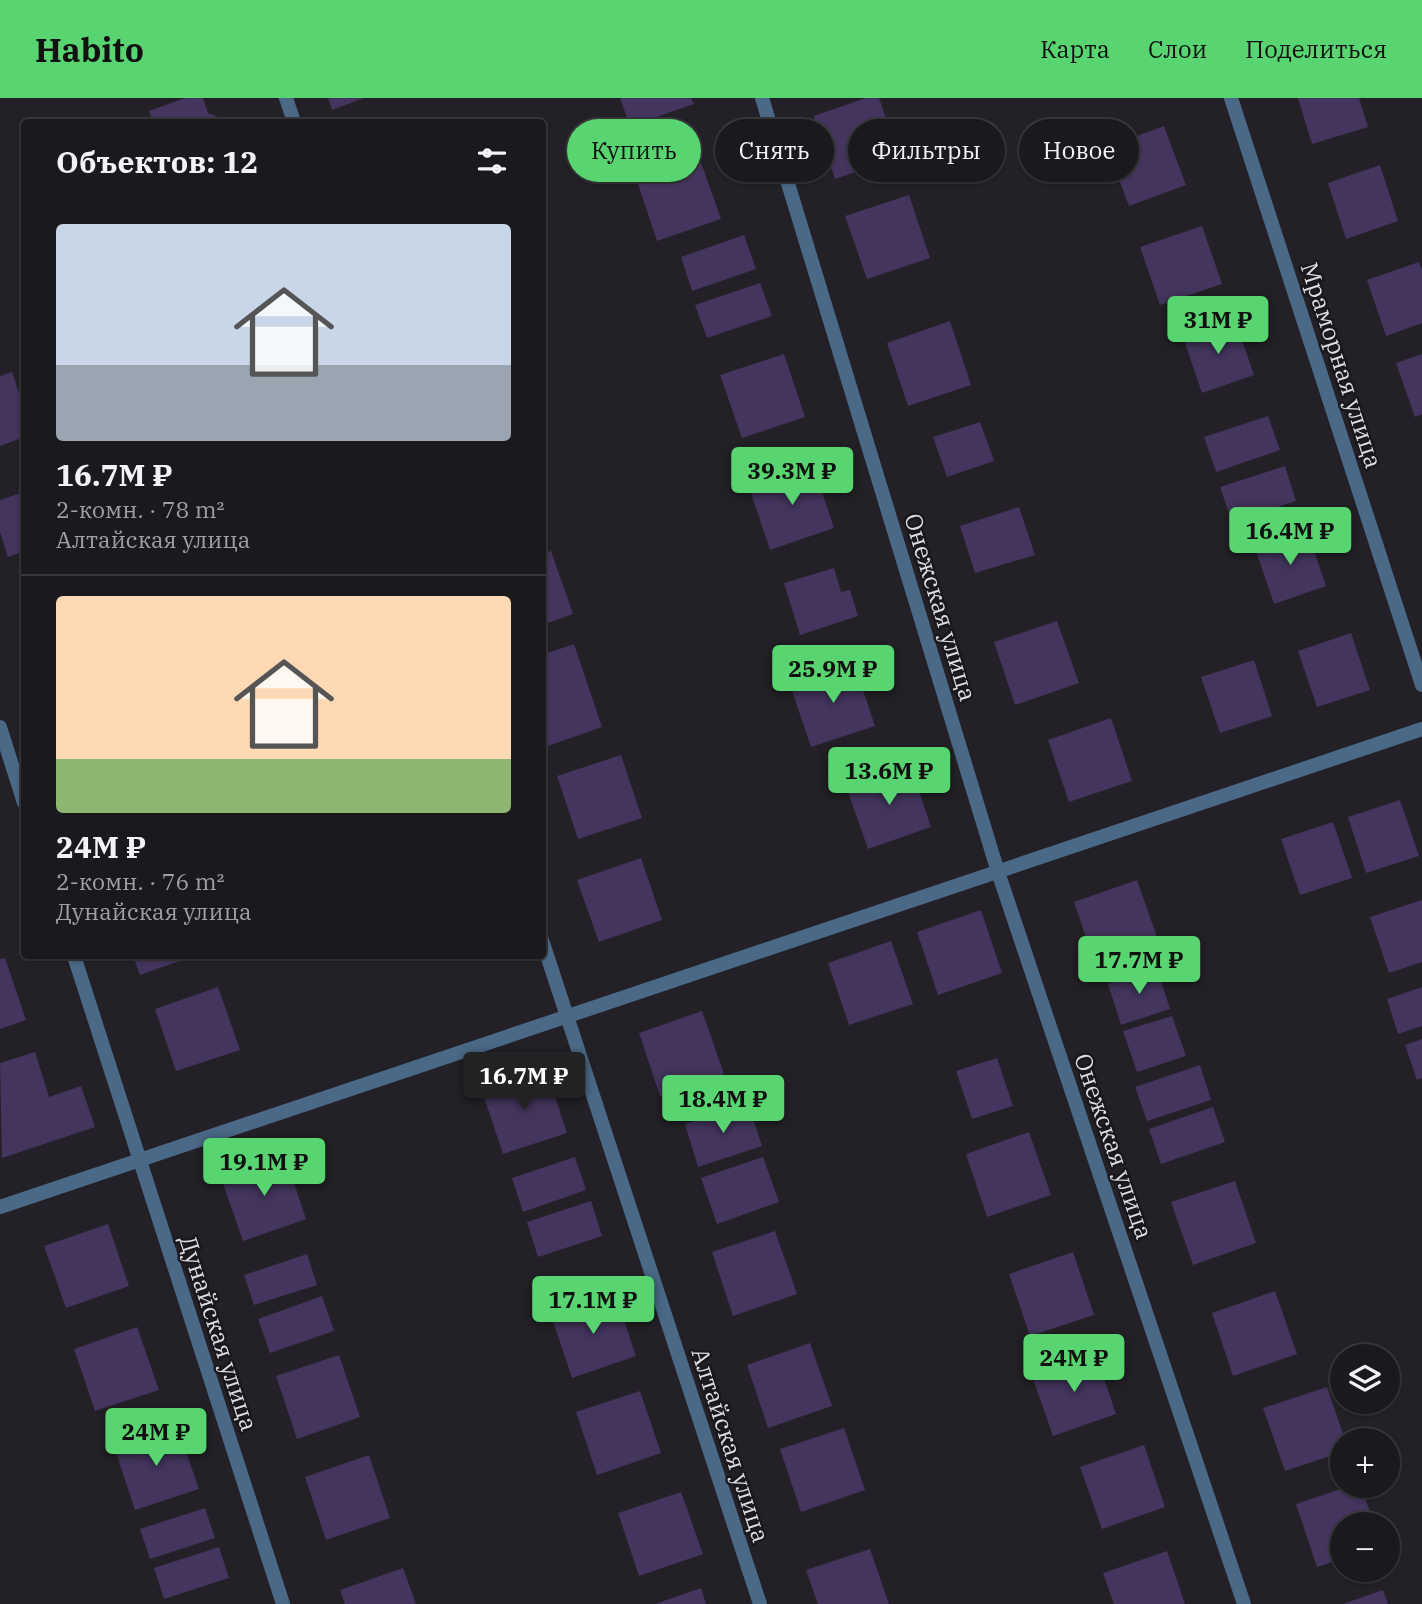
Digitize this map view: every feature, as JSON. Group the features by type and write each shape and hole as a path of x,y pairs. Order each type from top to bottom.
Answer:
{"street":[{"path":"286,98 293,119"},
{"name":"Онежская улица","path":"762,98 998,872 1244,1604"},
{"name":"Мраморная улица","path":"1231,98 1422,685"},
{"path":"0,727 21,794"},
{"path":"0,1207 1422,729"},
{"name":"Алтайская улица","path":"546,953 760,1604"},
{"name":"Дунайская улица","path":"75,959 283,1604"}],"building":[{"path":"185,98 203,98 208,113 221,119 152,119 149,111"},
{"path":"328,98 364,98 332,110"},
{"path":"620,98 691,98 694,104 650,119 628,119"},
{"path":"866,98 879,98 886,119 848,119 848,175 835,179 834,119 815,119 814,116"},
{"path":"1298,98 1359,98 1368,127 1312,144"},
{"path":"1164,126 1186,185 1129,206 1120,182 1139,182 1139,135"},
{"path":"701,163 721,219 657,241 637,182 701,182"},
{"path":"1380,165 1398,221 1346,239 1328,183"},
{"path":"909,195 930,258 867,279 845,216"},
{"path":"1202,226 1222,284 1160,305 1140,247"},
{"path":"744,235 756,269 692,291 681,257"},
{"path":"1419,262 1422,270 1422,323 1386,336 1367,280"},
{"path":"760,283 772,316 707,338 695,305"},
{"path":"1235,320 1254,375 1202,393 1183,337"},
{"path":"950,321 971,385 908,406 887,343"},
{"path":"784,354 805,417 742,438 720,375"},
{"path":"1422,354 1422,414 1415,417 1396,363"},
{"path":"12,372 21,399 21,438 0,446 0,376"},
{"path":"1268,416 1280,450 1216,472 1204,437"},
{"path":"980,422 994,461 947,477 933,437"},
{"path":"813,465 834,528 770,550 749,487"},
{"path":"1285,466 1296,501 1232,522 1220,487"},
{"path":"21,493 21,552 8,557 0,532 0,500"},
{"path":"1019,507 1035,555 975,573 960,526"},
{"path":"1307,530 1326,586 1274,604 1255,548"},
{"path":"551,551 573,614 546,624 546,553"},
{"path":"834,568 841,592 850,590 858,616 800,635 784,583"},
{"path":"1057,621 1079,683 1015,705 994,642"},
{"path":"1351,633 1370,690 1317,707 1298,651"},
{"path":"574,644 602,727 546,747 546,654"},
{"path":"1254,660 1272,716 1220,733 1201,677"},
{"path":"854,663 875,726 811,747 790,685"},
{"path":"1111,718 1132,781 1069,802 1048,740"},
{"path":"621,755 642,818 578,839 557,776"},
{"path":"910,765 931,827 868,849 846,786"},
{"path":"1400,800 1419,856 1366,873 1348,817"},
{"path":"1333,822 1352,878 1300,895 1281,839"},
{"path":"641,858 662,920 599,942 577,880"},
{"path":"1137,880 1159,943 1095,964 1074,902"},
{"path":"1422,900 1422,962 1389,973 1370,917"},
{"path":"981,910 1002,973 938,995 917,932"},
{"path":"891,941 913,1004 849,1025 828,963"},
{"path":"5,958 26,1020 0,1029 0,959"},
{"path":"134,959 185,959 140,975"},
{"path":"1157,968 1170,1009 1121,1025 1108,984"},
{"path":"218,987 240,1050 176,1071 155,1009"},
{"path":"1422,987 1422,1026 1398,1034 1387,999"},
{"path":"702,1011 724,1074 660,1096 639,1033"},
{"path":"1172,1016 1186,1056 1137,1072 1123,1031"},
{"path":"1422,1039 1422,1078 1417,1080 1405,1045"},
{"path":"35,1052 49,1097 81,1086 95,1127 2,1158 0,1063"},
{"path":"997,1058 1013,1106 972,1119 956,1071"},
{"path":"1200,1065 1211,1100 1147,1121 1135,1087"},
{"path":"546,1070 567,1133 503,1154 482,1091"},
{"path":"748,1103 762,1146 698,1167 685,1124"},
{"path":"1213,1107 1225,1142 1161,1164 1149,1129"},
{"path":"1029,1132 1051,1195 987,1217 966,1154"},
{"path":"285,1156 306,1219 243,1241 221,1178"},
{"path":"575,1157 586,1190 523,1212 512,1178"},
{"path":"763,1157 779,1202 717,1224 701,1178"},
{"path":"1235,1181 1256,1243 1193,1265 1171,1202"},
{"path":"591,1201 602,1236 538,1257 527,1222"},
{"path":"108,1224 129,1286 66,1308 44,1246"},
{"path":"775,1231 797,1294 733,1316 712,1252"},
{"path":"1073,1252 1094,1315 1030,1336 1009,1274"},
{"path":"307,1254 317,1285 254,1305 244,1275"},
{"path":"1275,1291 1297,1354 1233,1376 1212,1313"},
{"path":"615,1294 636,1356 572,1378 551,1315"},
{"path":"322,1296 334,1331 270,1353 258,1319"},
{"path":"137,1327 159,1390 95,1411 74,1349"},
{"path":"810,1343 832,1406 768,1428 747,1365"},
{"path":"1095,1352 1116,1414 1053,1436 1031,1373"},
{"path":"339,1355 360,1417 297,1439 276,1376"},
{"path":"1327,1387 1330,1414 1336,1414 1341,1428 1330,1428 1330,1456 1285,1471 1263,1408"},
{"path":"640,1391 661,1453 597,1475 576,1412"},
{"path":"177,1426 199,1489 135,1510 114,1447"},
{"path":"844,1428 865,1490 801,1512 780,1449"},
{"path":"1144,1445 1165,1507 1102,1529 1080,1467"},
{"path":"369,1455 390,1518 326,1540 305,1477"},
{"path":"681,1492 703,1554 639,1576 618,1513"},
{"path":"1330,1493 1330,1498 1365,1498 1370,1512 1330,1512 1330,1563 1317,1567 1296,1504"},
{"path":"205,1508 215,1538 150,1559 140,1529"},
{"path":"219,1547 229,1578 164,1599 154,1568"},
{"path":"870,1549 889,1604 818,1604 806,1570"},
{"path":"1167,1551 1185,1604 1114,1604 1103,1573"},
{"path":"403,1568 416,1604 345,1604 340,1590"},
{"path":"701,1588 706,1604 655,1604"},
{"path":"1383,1590 1388,1604 1343,1604"}]}
